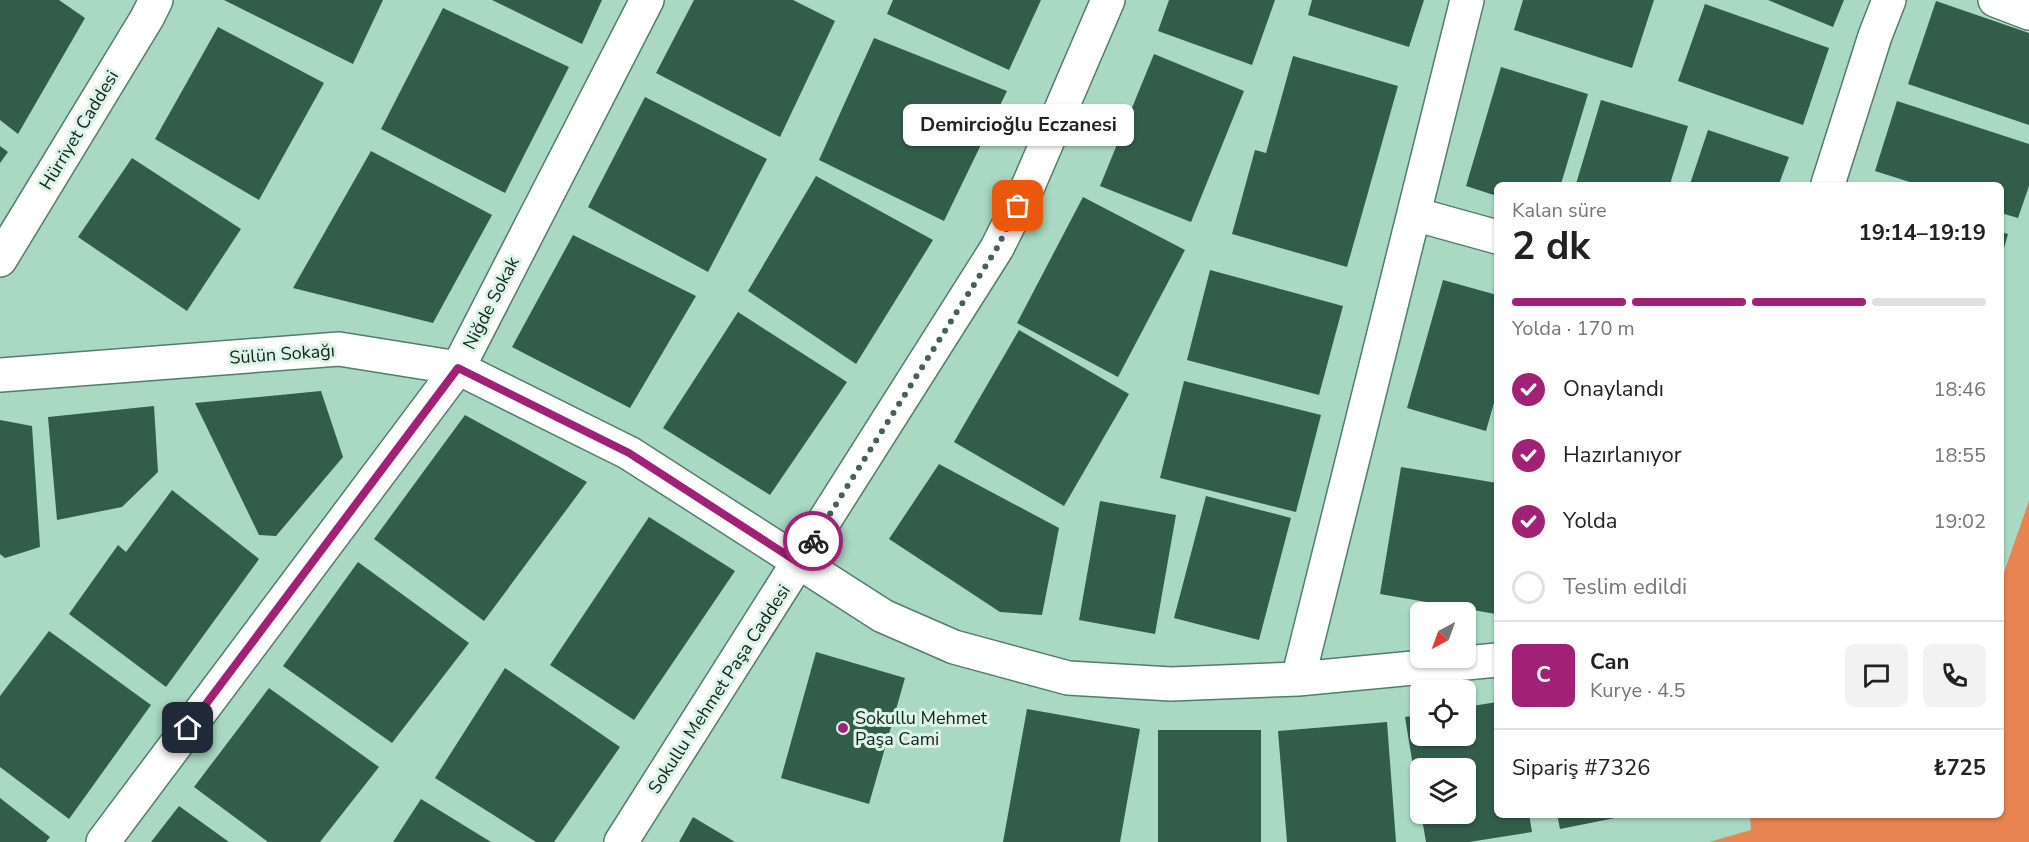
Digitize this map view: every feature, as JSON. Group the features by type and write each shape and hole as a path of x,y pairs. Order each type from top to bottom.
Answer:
{"street":[{"name":"Hürriyet Caddesi","path":"0,260 156,0"},
{"name":"Niğde Sokak","path":"103,842 458,368 646,0"},
{"name":"Sokullu Mehmet Paşa Caddesi","path":"621,842 997,248 1029,184 1108,0"},
{"path":"1298,679 1467,0"},
{"path":"1829,182 1875,36 1889,0"},
{"path":"1995,0 2029,13"},
{"path":"1414,214 1494,236"},
{"name":"Sülün Sokağı","path":"0,375 339,349 458,368 629,453 883,616 954,647 1068,678 1171,684 1298,679 1494,660"}],"shaded area":[{"path":"2029,501 2029,842 1709,842 1751,830 1750,818 2004,818 2004,572"}],"building":[{"path":"0,0 59,0 85,18 18,134 0,120"},
{"path":"224,0 383,0 353,64"},
{"path":"492,0 602,0 582,44"},
{"path":"694,0 793,0 835,21 780,137 656,73"},
{"path":"893,0 1041,0 1009,70 887,14"},
{"path":"1169,0 1275,0 1252,65 1158,31"},
{"path":"1312,0 1424,0 1409,47 1308,15"},
{"path":"1523,0 1654,0 1632,68 1514,30"},
{"path":"1768,0 1844,0 1833,27"},
{"path":"1936,1 2029,33 2029,125 1908,84"},
{"path":"1705,4 1829,48 1803,125 1678,81"},
{"path":"443,8 569,67 505,193 381,129"},
{"path":"218,27 324,83 259,200 155,139"},
{"path":"874,38 1007,91 944,221 819,160"},
{"path":"1154,54 1244,91 1191,222 1100,186"},
{"path":"1293,56 1398,86 1347,267 1232,234 1255,150 1266,153"},
{"path":"1501,67 1588,94 1562,182 1494,182 1494,195 1466,186"},
{"path":"645,97 767,159 708,272 588,207"},
{"path":"1601,100 1688,126 1671,182 1577,182"},
{"path":"1897,101 2029,144 2029,186 2018,218 2004,214 2004,182 1910,182 1875,171"},
{"path":"1708,130 1789,157 1780,182 1691,182"},
{"path":"0,146 8,152 0,163"},
{"path":"371,151 492,215 433,323 293,288"},
{"path":"132,158 241,229 187,311 78,237"},
{"path":"816,176 933,240 856,364 748,291"},
{"path":"1083,197 1185,250 1118,377 1017,323"},
{"path":"2004,233 2008,234 2004,248"},
{"path":"573,235 696,296 630,408 512,347"},
{"path":"1210,270 1343,306 1319,395 1187,360"},
{"path":"1443,280 1494,294 1494,403 1486,431 1407,408"},
{"path":"738,312 847,382 770,495 663,428"},
{"path":"1019,330 1129,394 1064,506 954,442"},
{"path":"1184,381 1321,415 1296,512 1160,478"},
{"path":"321,391 343,457 276,536 259,535 195,403"},
{"path":"154,406 158,472 122,507 57,520 48,417"},
{"path":"465,415 587,482 484,621 374,539"},
{"path":"0,420 32,426 40,547 5,558 0,554"},
{"path":"939,464 1059,528 1042,615 1000,612 889,539"},
{"path":"1401,467 1494,482 1494,614 1476,611 1476,602 1426,602 1380,594"},
{"path":"172,490 259,559 166,687 69,614 118,545 126,552"},
{"path":"1206,496 1291,518 1259,640 1174,618"},
{"path":"1100,501 1176,515 1155,634 1079,620"},
{"path":"649,517 735,571 634,720 550,665"},
{"path":"358,562 469,643 392,743 283,666"},
{"path":"49,631 151,705 69,819 0,767 0,696"},
{"name":"Sokullu Mehmet Paşa Cami","path":"816,652 905,678 869,804 781,778"},
{"path":"505,668 620,747 554,842 536,842 435,778"},
{"path":"269,688 379,767 320,842 268,842 194,787"},
{"path":"1494,702 1494,818 1530,818 1532,832 1469,842 1426,842 1423,824 1476,824 1476,758 1412,758 1405,717 1410,716 1410,746 1476,746 1476,705"},
{"path":"1027,709 1140,729 1120,842 1003,842"},
{"path":"1387,722 1396,842 1287,842 1278,731"},
{"path":"1158,730 1261,730 1261,842 1158,842"},
{"path":"0,798 50,837 46,842 0,842"},
{"path":"421,799 491,842 393,842"},
{"path":"179,806 229,842 151,842"},
{"path":"693,817 735,842 679,842"},
{"path":"1558,818 1615,818 1560,829"}],"way so far":[{"path":"813,541 997,248 1018,206"}],"place":[{"name":"Demircioğlu Eczanesi","path":"1018,206"},
{"name":"Sokullu Mehmet Paşa Cami","path":"843,728"}],"route":[{"path":"188,728 458,368 629,453 799,563 813,541"}]}
